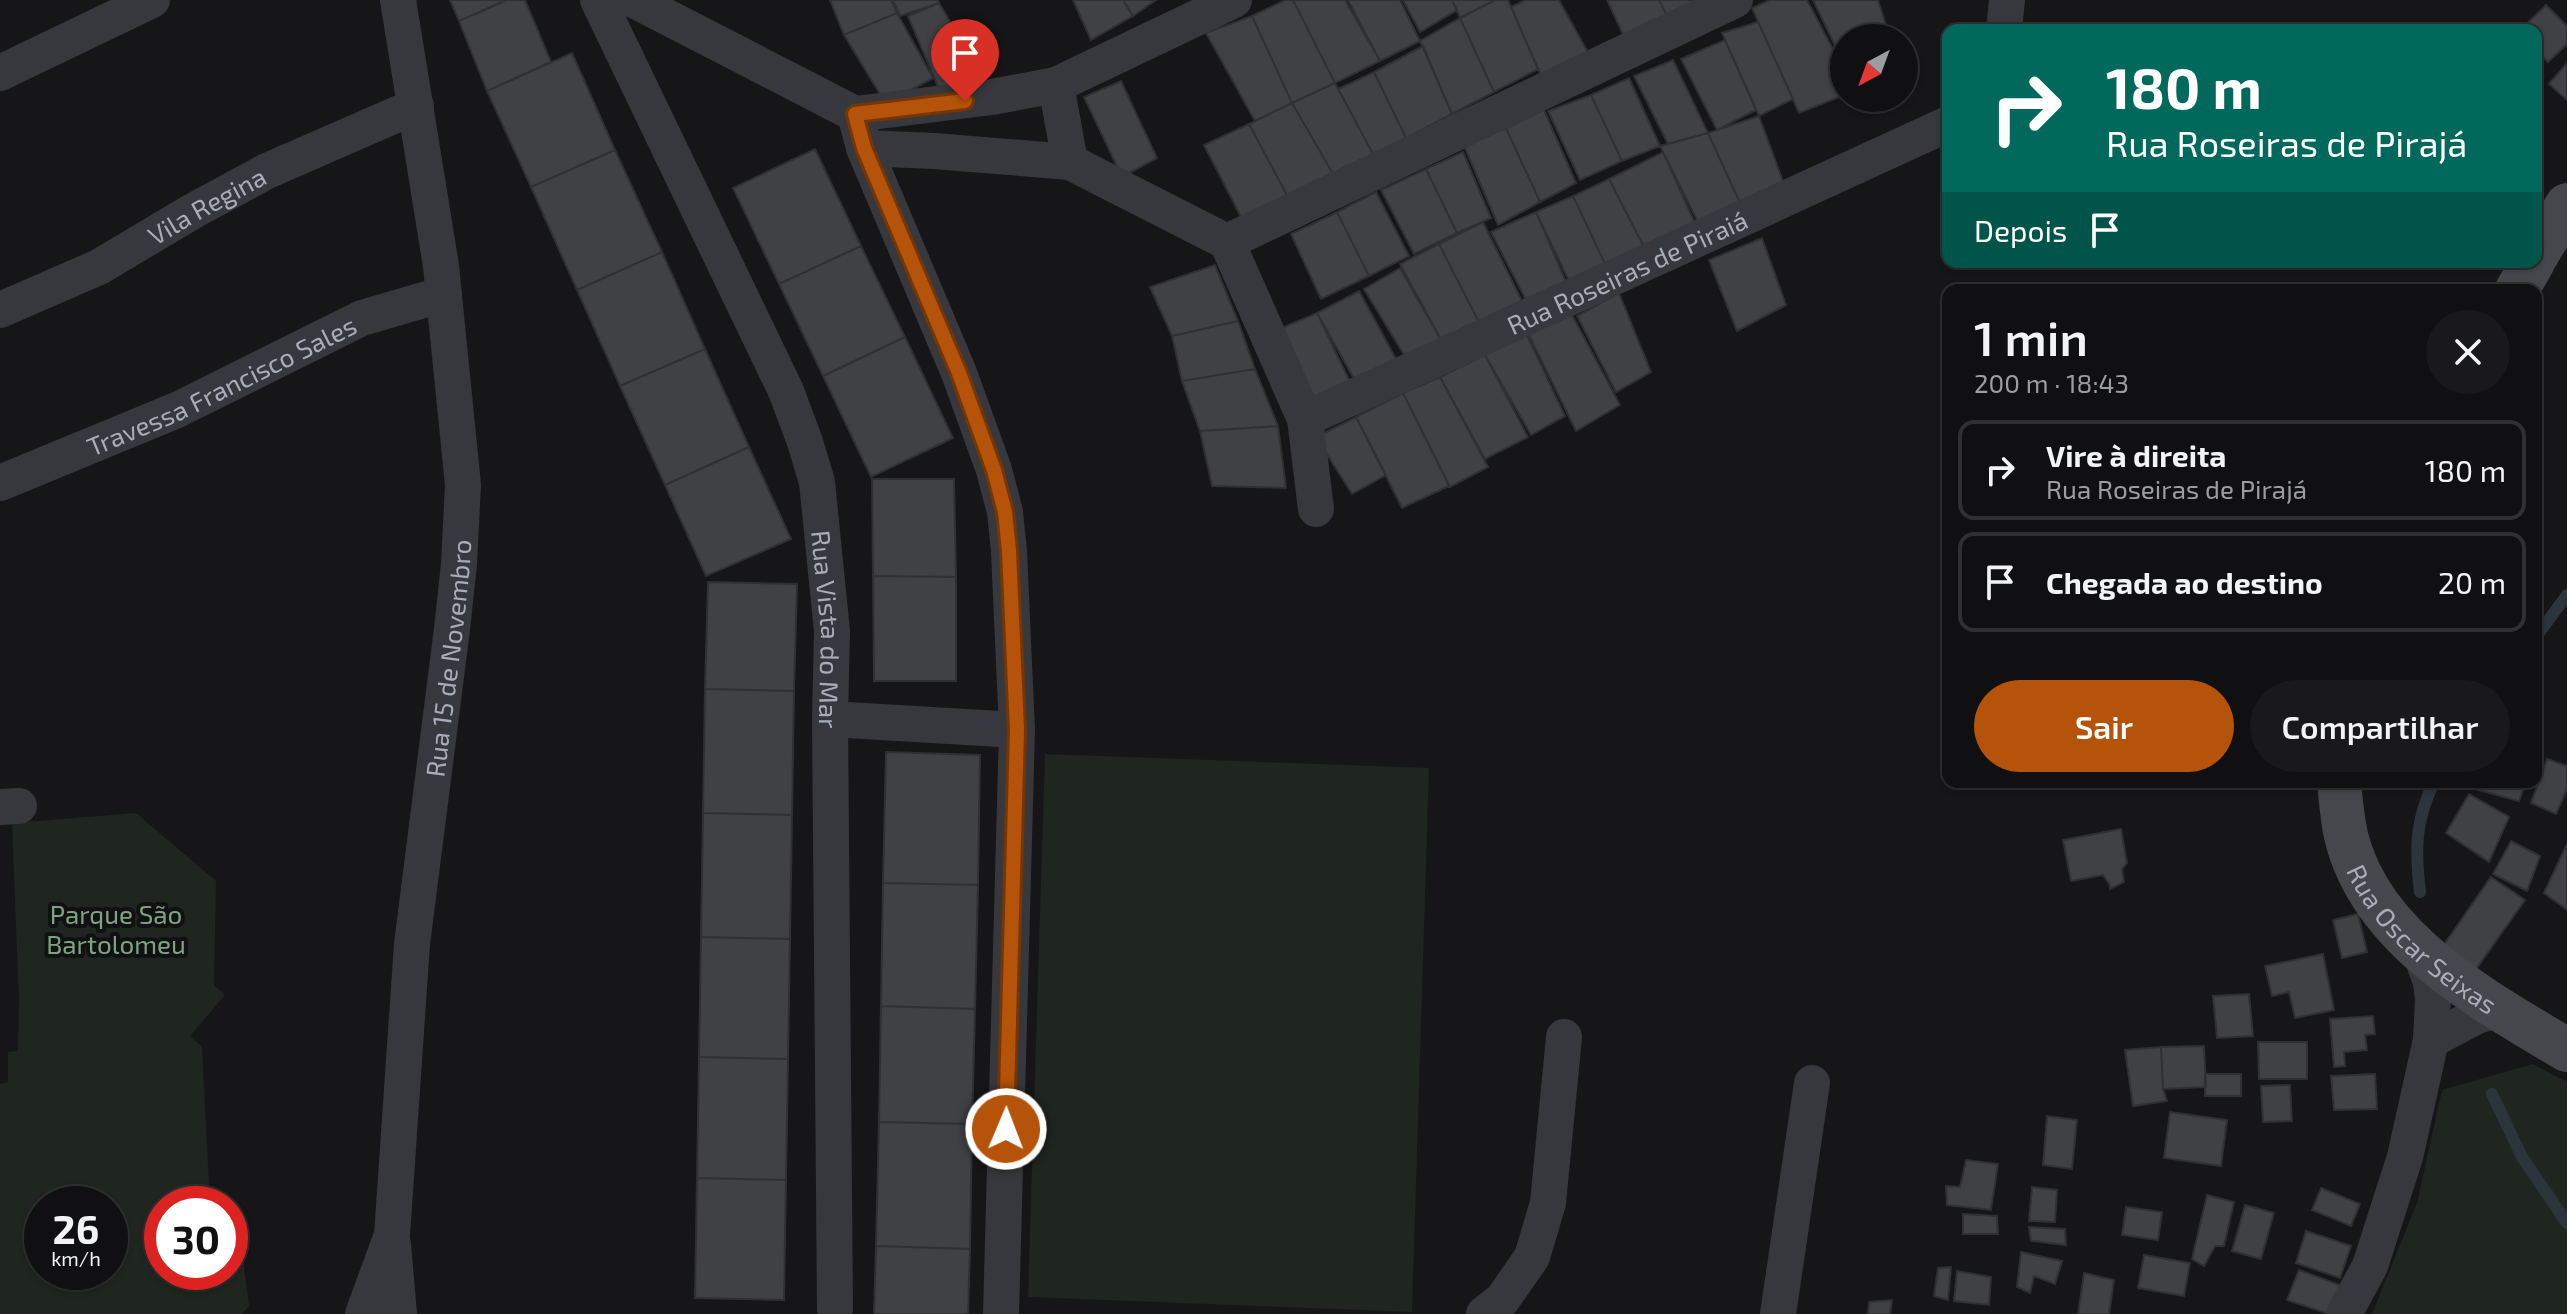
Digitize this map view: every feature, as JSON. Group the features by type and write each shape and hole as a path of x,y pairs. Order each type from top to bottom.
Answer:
{"main road":[{"path":"2542,246 2567,205"},
{"name":"Rua Oscar Seixas","path":"2341,788 2352,861 2368,891 2391,922 2420,952 2500,1010 2567,1050"}],"street":[{"path":"0,73 152,0"},
{"name":"Rua 15 de Novembro","path":"363,1314 392,1235 412,944 459,564 463,485 444,294 398,0"},
{"name":"Rua Vista do Mar","path":"598,0 786,391 817,482 832,631 835,1309"},
{"path":"634,0 860,131 934,151 1070,162 1227,242 1305,419 1316,509"},
{"path":"860,131 992,97 1056,85 1234,0"},
{"path":"1227,242 1735,0"},
{"path":"2005,24 2007,0"},
{"path":"1056,85 1070,162"},
{"name":"Vila Regina","path":"0,310 99,267 267,171 416,106"},
{"name":"Rua Roseiras de Piraiá","path":"1305,419 1942,127"},
{"path":"860,131 959,373 994,470 1005,512 1017,730 1001,1314"},
{"name":"Travessa Francisco Sales","path":"0,483 177,410 362,318 444,294"},
{"path":"830,719 1017,730"},
{"path":"2344,1314 2370,1266 2405,1157 2431,1040 2431,982 2420,952"},
{"path":"2431,1040 2479,1015 2500,1010"},
{"path":"1484,1314 1502,1300 1532,1257 1548,1203 1564,1037"},
{"path":"1778,1314 1812,1083"},
{"path":"392,1235 399,1314"}],"green space":[{"path":"1045,754 1429,768 1412,1312 1028,1297"},
{"name":"Parque São Bartolomeu","path":"136,813 216,881 214,985 225,995 190,1036 202,1047 209,1186 144,1186 144,1290 247,1290 249,1306 242,1314 0,1314 0,1084 8,1082 8,1052 18,1051 12,823"},
{"path":"2533,1064 2567,1082 2567,1314 2372,1314 2417,1203 2442,1090"}],"building":[{"path":"450,0 502,0 503,2 459,21"},
{"path":"506,0 525,0 551,62 487,91 459,21"},
{"path":"830,0 891,0 897,13 844,35"},
{"path":"893,0 938,0 939,3 900,16"},
{"path":"1073,0 1123,0 1133,16 1091,40"},
{"path":"1123,0 1156,0 1133,16"},
{"path":"1285,0 1293,0 1335,83 1292,103 1252,16"},
{"path":"1293,0 1345,0 1380,61 1335,83"},
{"path":"1348,0 1400,0 1420,41 1380,61"},
{"path":"1403,0 1452,0 1457,10 1420,32"},
{"path":"1452,0 1495,0 1460,18"},
{"path":"1495,0 1508,0 1538,69 1494,92 1460,18"},
{"path":"1525,0 1559,0 1590,56 1543,80 1511,7"},
{"path":"1607,0 1659,0 1670,22 1628,45"},
{"path":"1659,0 1707,0 1670,22"},
{"path":"1770,0 1807,0 1830,44 1830,101 1799,113 1752,8"},
{"path":"1813,0 1878,0 1886,24 1830,24 1830,35"},
{"path":"939,3 985,79 944,101 908,16"},
{"path":"2546,5 2567,26 2567,44 2548,62 2542,56 2542,24 2526,24"},
{"path":"897,13 933,78 886,104 844,35"},
{"path":"1252,16 1292,103 1255,121 1206,33"},
{"path":"1460,18 1494,92 1452,114 1420,41"},
{"path":"1758,22 1793,99 1759,116 1722,33"},
{"path":"1725,40 1756,110 1717,130 1681,59"},
{"path":"1423,46 1452,114 1406,138 1374,72"},
{"path":"572,53 615,150 531,187 487,91"},
{"path":"1673,60 1708,133 1668,144 1634,76"},
{"path":"2567,63 2567,100 2549,84"},
{"path":"1374,72 1406,138 1373,154 1338,89"},
{"path":"1629,78 1660,146 1622,161 1591,95"},
{"path":"1121,81 1157,158 1122,177 1084,97"},
{"path":"1335,83 1373,154 1333,174 1292,103"},
{"path":"1591,95 1622,161 1580,180 1548,111"},
{"path":"1292,103 1333,174 1288,197 1249,124"},
{"path":"1544,110 1576,183 1540,202 1506,128"},
{"path":"1759,116 1785,187 1741,205 1708,133"},
{"path":"1249,124 1288,197 1242,219 1204,145"},
{"path":"1506,128 1540,202 1498,225 1464,146"},
{"path":"1708,133 1741,205 1700,226 1660,146"},
{"path":"815,149 861,246 779,284 733,188"},
{"path":"615,150 662,252 577,290 531,187"},
{"path":"1463,152 1491,218 1457,233 1426,169"},
{"path":"1663,152 1699,232 1647,253 1609,179"},
{"path":"1426,169 1457,233 1414,254 1381,190"},
{"path":"1609,179 1647,253 1608,270 1573,196"},
{"path":"1376,192 1409,256 1369,276 1337,212"},
{"path":"1573,196 1608,270 1571,285 1536,212"},
{"path":"1337,212 1369,276 1321,299 1291,234"},
{"path":"1536,212 1569,289 1529,306 1491,232"},
{"path":"1483,222 1526,309 1483,330 1439,244"},
{"path":"1762,238 1786,305 1737,331 1709,260"},
{"path":"1439,244 1483,330 1445,347 1400,264"},
{"path":"861,246 905,337 823,376 779,284"},
{"path":"662,252 705,349 620,386 577,290"},
{"path":"1215,265 1238,321 1172,336 1150,287"},
{"path":"1400,268 1445,347 1409,363 1364,289"},
{"path":"1359,291 1401,368 1358,386 1317,313"},
{"path":"1619,293 1651,372 1616,392 1577,316"},
{"path":"1570,311 1620,405 1576,431 1528,333"},
{"path":"1317,313 1353,388 1317,407 1277,330"},
{"path":"1238,321 1255,369 1182,381 1172,336"},
{"path":"1526,333 1565,416 1531,435 1485,355"},
{"path":"905,337 953,438 871,477 823,376"},
{"path":"705,349 749,447 665,485 620,386"},
{"path":"1485,355 1528,437 1485,459 1440,377"},
{"path":"1255,369 1278,426 1200,431 1182,381"},
{"path":"1440,377 1488,467 1450,487 1403,393"},
{"path":"1403,393 1449,486 1402,508 1356,417"},
{"path":"1356,417 1386,475 1352,494 1316,437"},
{"path":"1278,426 1286,488 1212,486 1200,431"},
{"path":"749,447 791,539 706,576 665,485"},
{"path":"872,479 954,479 956,577 873,576"},
{"path":"873,576 956,577 956,681 874,681"},
{"path":"708,582 797,584 794,691 705,689"},
{"path":"705,689 794,691 792,815 703,813"},
{"path":"886,752 980,755 978,885 883,883"},
{"path":"2547,759 2567,766 2567,789 2556,814 2531,803 2536,788 2542,788 2542,773"},
{"path":"2475,788 2524,788 2519,801"},
{"path":"2469,794 2509,817 2489,862 2446,833"},
{"path":"703,813 792,815 790,939 701,937"},
{"path":"2121,829 2127,863 2122,869 2124,882 2110,889 2103,875 2071,881 2063,840"},
{"path":"2511,841 2540,856 2527,891 2493,874"},
{"path":"2567,844 2567,910 2544,893"},
{"path":"2491,877 2525,900 2476,969 2443,946"},
{"path":"883,883 978,885 975,1009 881,1006"},
{"path":"2358,914 2367,952 2342,958 2333,920"},
{"path":"701,937 790,939 788,1059 699,1057"},
{"path":"2323,954 2334,1010 2295,1018 2289,992 2272,996 2265,966"},
{"path":"2249,994 2253,1036 2217,1038 2213,996"},
{"path":"881,1006 975,1009 972,1124 879,1122"},
{"path":"2373,1016 2375,1034 2365,1035 2367,1050 2344,1052 2345,1066 2334,1067 2330,1019"},
{"path":"2258,1042 2307,1042 2307,1079 2259,1079"},
{"path":"2204,1046 2206,1087 2163,1089 2161,1047"},
{"path":"2161,1047 2163,1089 2167,1101 2133,1106 2125,1050"},
{"path":"699,1057 788,1059 786,1180 697,1178"},
{"path":"2205,1074 2241,1074 2241,1096 2205,1096"},
{"path":"2375,1074 2377,1109 2334,1110 2331,1076"},
{"path":"2290,1085 2292,1121 2263,1122 2261,1086"},
{"path":"2170,1112 2227,1120 2221,1166 2164,1158"},
{"path":"2047,1116 2077,1120 2072,1169 2043,1165"},
{"path":"879,1122 972,1124 970,1249 876,1246"},
{"path":"1966,1160 1998,1164 1991,1210 1947,1205 1946,1186 1960,1187"},
{"path":"697,1178 786,1180 784,1300 695,1298"},
{"path":"2032,1187 2057,1190 2055,1222 2029,1221"},
{"path":"2321,1188 2360,1204 2351,1226 2312,1210"},
{"path":"2207,1195 2234,1202 2224,1246 2215,1246 2204,1266 2192,1259"},
{"path":"2245,1205 2274,1213 2261,1259 2232,1251"},
{"path":"2126,1207 2162,1212 2158,1240 2122,1235"},
{"path":"1963,1214 1997,1216 1998,1234 1963,1234"},
{"path":"2029,1227 2065,1229 2066,1245 2031,1241"},
{"path":"2306,1231 2351,1246 2340,1278 2296,1263"},
{"path":"876,1246 970,1249 968,1314 874,1314"},
{"path":"2021,1252 2062,1261 2055,1284 2034,1276 2030,1293 2017,1287"},
{"path":"2144,1255 2190,1263 2184,1296 2138,1288"},
{"path":"1951,1267 1948,1300 1934,1296 1938,1268"},
{"path":"2299,1270 2340,1285 2329,1314 2287,1300"},
{"path":"1957,1271 1991,1277 1989,1305 1954,1301"},
{"path":"2084,1273 2114,1280 2109,1314 2078,1314"},
{"path":"1892,1300 1890,1314 1868,1314 1869,1302"}],"waterway":[{"path":"2542,629 2567,595"},
{"path":"2420,892 2418,836 2431,788"},
{"path":"2492,1094 2522,1157 2567,1223"}],"route":[{"path":"965,101 855,114 864,148 959,373 994,470 1005,512 1017,730 1006,1129"}]}
